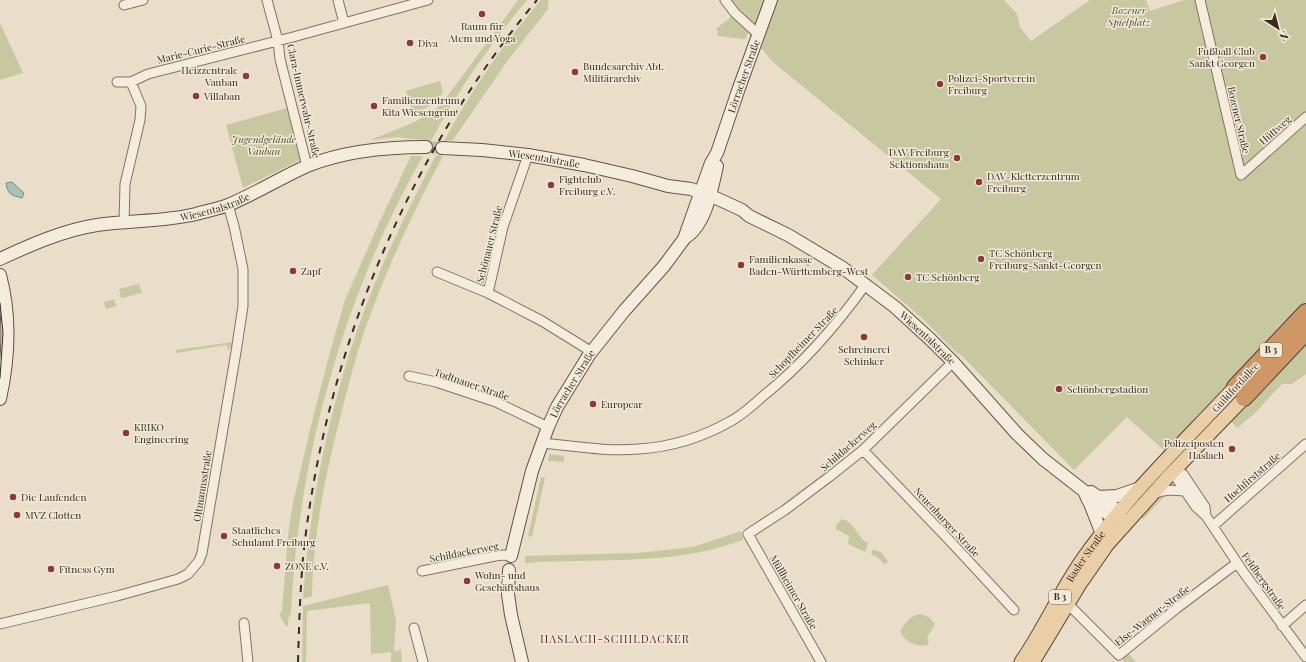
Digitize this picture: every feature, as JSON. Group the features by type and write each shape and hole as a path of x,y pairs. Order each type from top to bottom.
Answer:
{"highway":[{"name":"Guildfordallee","path":"1240,393 1306,312"},
{"name":"Guildfordallee","path":"1240,393 1306,332"}],"main road":[{"name":"Lörracher Straße","path":"511,556 532,471 548,427 563,397 592,352 624,311 664,266 684,239 704,198 711,163 717,153 771,0"},
{"name":"Wiesentalstraße","path":"0,259 75,229 124,222 178,218 228,205 308,166 352,153 396,148 426,147"},
{"name":"Wiesentalstraße","path":"442,148 482,150 528,155 584,165 632,176 704,198 739,215 749,216 788,235 866,284 899,311 953,362 1017,434 1038,454 1090,496 1108,514 1121,519"},
{"path":"0,275 6,298 8,331 7,358 0,399"},
{"name":"Guildfordallee","path":"1170,466 1240,393"},
{"name":"Basler Straße","path":"1033,662 1121,519 1170,466"},
{"path":"1102,534 1090,496 1117,496 1145,492"},
{"name":"Basler Straße","path":"1021,662 1082,560 1102,534 1121,519"},
{"path":"509,570 508,594 511,615 522,662"}],"street":[{"path":"124,5 143,0"},
{"name":"Clara-Immerwahr-Straße","path":"267,0 278,41 280,59 308,166"},
{"path":"338,0 344,23"},
{"name":"Marie-Curie-Straße","path":"117,82 131,82 148,74 278,41 428,0"},
{"path":"725,0 735,13 758,34"},
{"name":"Bozener Straße","path":"1200,0 1241,175"},
{"path":"124,222 125,184 142,106 131,82"},
{"name":"Hüttweg","path":"1241,175 1306,117"},
{"name":"Schönauer Straße","path":"488,293 502,227 528,155"},
{"name":"Oltmannsstraße","path":"0,624 117,596 178,579 188,574 199,561 202,553 210,510 243,306 243,269 228,205"},
{"name":"Schönauer Straße","path":"437,272 488,293 542,321 592,352"},
{"name":"Schopfheimer Straße","path":"542,443 582,447 638,449 686,440 718,428 739,415 776,386 817,346 850,308 866,284"},
{"name":"Schildackerweg","path":"748,534 792,505 863,450 953,362"},
{"name":"Todtnauer Straße","path":"410,376 436,382 496,402 548,427"},
{"name":"Hochfirststraße","path":"1212,526 1306,444"},
{"name":"Neuenburger Straße","path":"863,450 1014,610"},
{"name":"Feldbergstraße","path":"1170,466 1196,507 1206,516 1237,564 1306,658"},
{"name":"Feldbergstraße","path":"1170,466 1183,474 1205,507 1206,516"},
{"path":"1145,492 1165,490 1185,491"},
{"name":"Müllheimer Straße","path":"748,534 821,662"},
{"name":"Schildackerweg","path":"422,571 495,556 511,556"},
{"name":"Else-Wagner-Straße","path":"1068,604 1119,658 1177,608 1237,564"},
{"path":"1282,626 1306,606"},
{"path":"244,623 248,662"},
{"path":"414,628 423,662"}],"green space":[{"path":"518,0 527,0 500,33 475,68 441,122 431,141 397,137 370,140 416,121 441,105"},
{"path":"541,0 549,0 548,9 508,60 453,140 444,141 465,104 489,68 514,33"},
{"name":"Bozener Spielplatz","path":"719,0 1004,0 1017,14 1020,27 1031,41 1090,0 1146,0 1150,11 1184,0 1306,0 1306,307 1168,454 1127,417 1074,470 959,353 958,354 923,319 872,275 941,199 774,63 748,33 745,39 717,36 718,32 716,29 732,16"},
{"path":"0,23 23,73 0,80"},
{"path":"440,81 443,92 440,96 430,105 413,114 406,91"},
{"name":"Jugendgelände Vauban","path":"287,108 300,160 243,188 226,125"},
{"path":"436,155 443,156 412,218 375,302 351,375 328,468 320,510 312,596 303,599 306,561 317,484 344,371 376,280"},
{"path":"411,156 423,156 395,208 370,263 349,319 330,377 315,436 304,495 295,554 291,613 288,620 288,626 286,626 279,614 282,610 288,535 293,503 330,352 345,300"},
{"path":"803,256 812,263 808,267 799,260"},
{"path":"139,284 142,293 121,298 119,289"},
{"path":"114,299 116,306 106,309 104,302"},
{"path":"1306,337 1306,374 1292,384 1282,384 1254,414 1237,428 1229,419"},
{"path":"233,342 228,351 227,345 176,353 176,350"},
{"path":"549,454 564,456 564,462 548,461"},
{"path":"541,477 545,478 532,537 528,536"},
{"path":"1162,496 1165,496 1143,519 1141,518"},
{"path":"842,519 850,523 861,538 868,543 865,552 848,544 849,536 836,529 836,525"},
{"path":"741,531 743,540 726,546 696,553 632,560 525,563 525,556 638,553 693,547"},
{"path":"873,549 881,552 888,561 885,565 877,557 871,555"},
{"path":"388,585 396,620 394,651 401,650 402,662 391,662 391,652 371,654 370,603 307,611 306,662 302,662 303,606"},
{"path":"920,614 929,617 935,624 927,638 929,644 921,646 912,644 902,635 900,631 913,616"},
{"path":"1128,653 1136,662 1123,662 1123,655"}],"shaded area":[{"path":"12,182 24,193 22,198 9,192 6,183"}],"tunnel":[{"path":"426,147 442,148"}],"tram line":[{"path":"0,303 3,333 0,378"}],"railway":[{"path":"298,662 303,558 314,482 330,407 352,333 379,261 411,192 449,124 490,60 537,0"}],"place":[{"name":"Raum für Atem und Yoga","path":"482,14"},
{"name":"Diva","path":"410,43"},
{"name":"Fußball Club Sankt Georgen","path":"1263,57"},
{"name":"Bundesarchiv Abt. Militärarchiv","path":"575,72"},
{"name":"Heizzentrale Vauban","path":"246,76"},
{"name":"Polizei-Sportverein Freiburg","path":"940,84"},
{"name":"Villaban","path":"196,96"},
{"name":"Familienzentrum Kita Wiesengrün","path":"374,106"},
{"name":"DAV Freiburg Sektionshaus","path":"957,158"},
{"name":"DAV-Kletterzentrum Freiburg","path":"979,182"},
{"name":"Fightclub Freiburg e.V.","path":"551,185"},
{"name":"TC Schönberg Freiburg-Sankt-Georgen","path":"981,259"},
{"name":"Familienkasse Baden-Württemberg-West","path":"741,265"},
{"name":"Zapf","path":"293,271"},
{"name":"TC Schönberg","path":"908,277"},
{"name":"Schreinerei Schinker","path":"864,337"},
{"name":"Schönbergstadion","path":"1059,389"},
{"name":"Europcar","path":"593,404"},
{"name":"KRIKO Engineering","path":"126,433"},
{"name":"Polizeiposten Haslach","path":"1232,449"},
{"name":"Die Laufenden","path":"13,497"},
{"name":"MVZ Clotten","path":"17,515"},
{"name":"Staatliches Schulamt Freiburg","path":"224,536"},
{"name":"ZONE e.V.","path":"277,566"},
{"name":"Fitness Gym","path":"51,569"},
{"name":"Wohn- und Geschäftshaus","path":"467,581"}],"district":[{"name":"HASLACH-SCHILDACKER","path":"615,639"}]}
